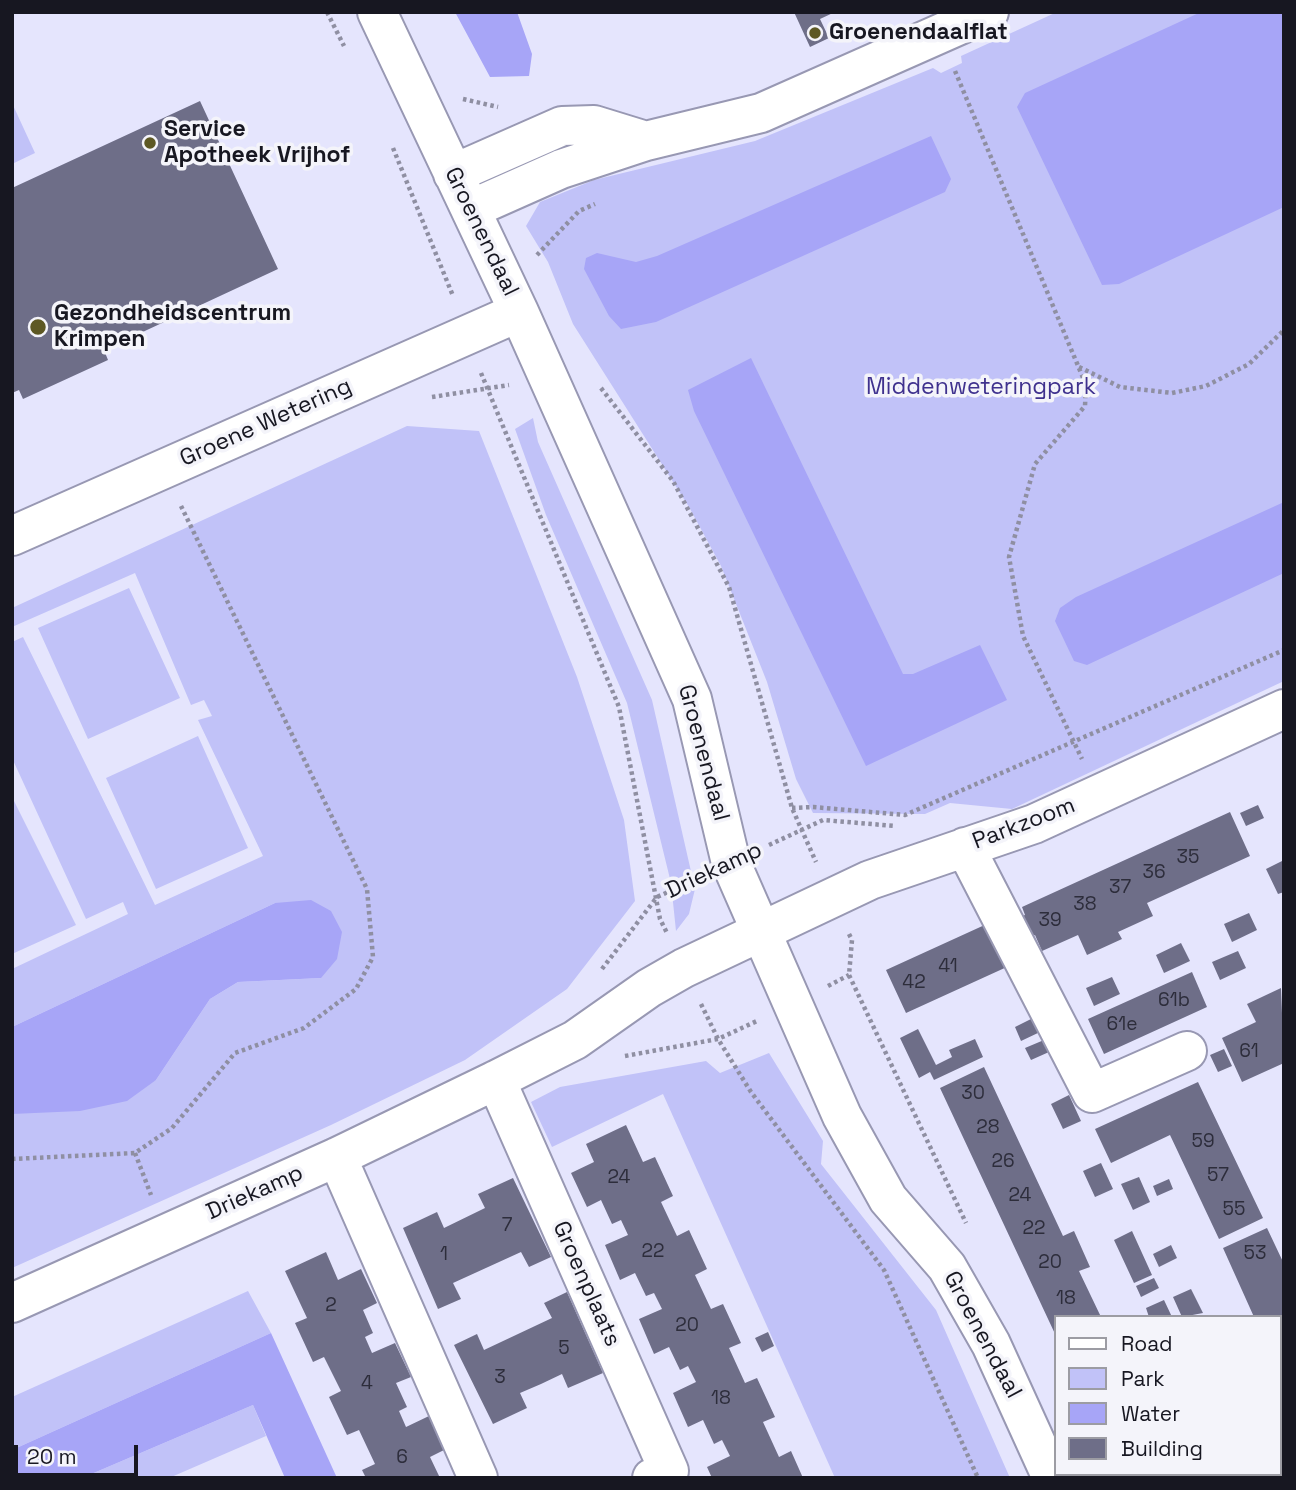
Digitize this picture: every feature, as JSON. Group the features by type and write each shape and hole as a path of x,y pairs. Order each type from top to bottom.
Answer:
{"street":[{"name":"Groenendaal","path":"377,12 453,174 484,204 519,312 692,699 731,863 842,1116 888,1199 947,1267 991,1344 1052,1478"},
{"path":"484,204 561,169 646,141 761,113 989,12"},
{"path":"453,174 562,126 594,125 646,141"},
{"name":"Groene Wetering","path":"12,536 519,312"},
{"name":"Parkzoom","path":"762,932 906,866 1034,824 1284,709"},
{"path":"965,847 1091,1093 1187,1051"},
{"name":"Driekamp","path":"12,1303 337,1157 496,1080 575,1040 649,988 684,968 762,932"},
{"name":"Groenplaats","path":"496,1080 669,1471 652,1478"},
{"path":"337,1157 478,1478"}],"path":[{"path":"327,12 345,47"},
{"path":"958,78 1086,385 1085,406 1034,464 1009,557 1023,636 1071,742"},
{"name":"Groenendaal","path":"391,144 467,333 486,388 619,707 660,919 718,1040 751,1092 884,1270 978,1478"},
{"name":"Groenendaal","path":"484,204 541,267"},
{"path":"1079,367 1120,387 1172,393 1206,386 1249,365 1284,330"},
{"path":"596,379 673,481 729,587 792,808 852,940 849,975 968,1227"},
{"path":"12,1158 135,1153 172,1128 235,1053 304,1028 356,989 373,957 367,888 181,506"},
{"path":"792,808 813,807 905,815 1284,650"},
{"name":"Driekamp","path":"597,976 657,897 802,830"}],"green space":[{"name":"Middenweteringpark","path":"1057,12 1284,12 1284,681 1012,809 950,803 925,814 813,813 796,779 767,682 721,566 689,507 573,324 548,262 526,226 540,202 594,180 755,141 933,68 941,73 962,63 961,56"},
{"path":"12,103 35,153 12,164"},
{"path":"533,418 538,442 652,700 695,889 689,914 676,931 671,883 627,703 546,515 515,429"},
{"path":"407,426 479,431 577,677 624,820 635,901 567,989 465,1060 331,1125 12,1268 12,1114 156,1080 210,999 238,982 321,978 275,903 12,1027 12,969 128,914 123,902 86,919 12,758 12,642 23,637 155,905 263,856 198,720 212,716 204,700 191,705 135,573 12,627 12,608"},
{"path":"129,588 180,698 88,739 38,628"},
{"path":"198,736 248,848 156,889 106,778"},
{"path":"12,797 76,925 12,954"},
{"path":"769,1053 823,1141 821,1164 936,1310 1010,1478 835,1478 663,1094 552,1147 531,1102 560,1087 706,1061 720,1073"},
{"path":"248,1291 271,1333 12,1450 12,1397"},
{"path":"253,1405 266,1436 169,1478 82,1478"}],"water":[{"path":"455,12 517,12 532,54 529,76 490,77"},
{"path":"1201,12 1284,12 1284,207 1119,284 1102,285 1017,107 1025,93"},
{"path":"931,136 951,179 945,192 656,322 621,329 609,316 584,269 586,258 597,253 636,262 657,256"},
{"path":"751,358 903,674 913,674 980,645 1007,700 866,766 694,411 688,390"},
{"path":"1284,502 1284,573 1087,665 1074,661 1055,621 1060,608 1076,597"},
{"path":"311,900 331,911 342,932 337,959 321,978 238,982 210,999 156,1080 127,1101 80,1111 12,1114 12,1027 275,903"},
{"path":"271,1333 337,1478 285,1478 253,1405 82,1478 12,1478 12,1450"}],"building":[{"name":"Groenendaalflat","path":"794,12 835,12 820,19 829,38 810,47"},
{"path":"200,101 278,269 104,350 108,360 23,399 19,390 12,393 12,188"},
{"path":"1258,805 1264,818 1246,826 1240,813"},
{"path":"1230,812 1250,856 1147,903 1153,916 1118,932 1122,939 1087,955 1078,935 1042,951 1035,935 1022,941 1013,920 1025,915 1022,907"},
{"path":"1284,860 1284,892 1278,894 1266,869"},
{"path":"1249,913 1257,930 1232,942 1224,924"},
{"path":"989,923 1009,966 906,1013 886,970"},
{"path":"1181,943 1190,961 1164,973 1156,955"},
{"path":"1238,951 1246,968 1220,980 1212,962"},
{"path":"1192,972 1207,1007 1104,1054 1088,1019"},
{"path":"1112,977 1120,994 1094,1006 1086,988"},
{"path":"1281,988 1284,1063 1242,1082 1222,1038 1256,1022 1247,1004"},
{"path":"1033,1018 1040,1032 1021,1041 1015,1027"},
{"path":"918,1029 936,1065 952,1057 949,1050 975,1039 983,1057 934,1080 930,1072 919,1078 900,1038"},
{"path":"1044,1040 1049,1052 1031,1060 1025,1048"},
{"path":"1224,1049 1232,1066 1218,1072 1210,1055"},
{"path":"984,1067 1063,1236 1074,1231 1090,1267 1079,1271 1100,1315 1054,1315 1054,1332 940,1088"},
{"path":"1198,1082 1263,1218 1219,1239 1170,1135 1111,1163 1095,1129"},
{"path":"1069,1095 1081,1121 1063,1129 1051,1104"},
{"path":"626,1125 643,1162 655,1157 673,1196 661,1202 677,1236 689,1230 707,1269 695,1275 711,1309 723,1304 741,1343 729,1348 745,1383 757,1378 775,1417 763,1422 779,1457 791,1451 803,1478 712,1478 707,1467 730,1456 722,1440 714,1444 703,1420 688,1427 673,1393 696,1382 688,1366 680,1370 669,1347 654,1354 639,1319 662,1309 654,1293 646,1296 635,1273 620,1280 605,1245 628,1235 621,1220 612,1224 601,1200 587,1207 571,1173 594,1162 586,1144"},
{"path":"1101,1163 1113,1189 1095,1197 1083,1171"},
{"path":"1139,1177 1150,1202 1133,1210 1121,1184"},
{"path":"513,1178 551,1257 529,1267 521,1252 453,1283 461,1299 438,1309 403,1228 437,1212 444,1228 485,1208 478,1194"},
{"path":"1169,1179 1173,1189 1157,1196 1153,1186"},
{"path":"1267,1228 1284,1264 1284,1381 1282,1315 1253,1315 1223,1248"},
{"path":"1132,1231 1152,1275 1134,1283 1114,1240"},
{"path":"1171,1245 1177,1258 1159,1267 1153,1254"},
{"path":"326,1252 338,1280 361,1269 377,1303 363,1310 373,1333 365,1337 372,1353 395,1343 411,1377 396,1383 407,1407 399,1411 406,1427 429,1416 444,1450 430,1457 440,1478 366,1478 362,1470 375,1464 359,1430 347,1435 329,1397 341,1391 324,1357 313,1362 295,1323 307,1318 285,1271"},
{"path":"1154,1278 1159,1288 1141,1297 1136,1286"},
{"path":"1191,1289 1203,1313 1181,1315 1173,1297"},
{"path":"567,1292 603,1373 568,1388 562,1374 520,1393 527,1408 493,1424 454,1345 477,1334 484,1350 552,1318 544,1303"},
{"path":"1164,1300 1171,1315 1148,1315 1146,1308"},
{"path":"768,1332 774,1346 762,1352 755,1338"},
{"path":"1191,1476 1192,1478 1118,1478"},
{"path":"1222,1476 1242,1476 1238,1478"}],"place":[{"name":"Groenendaalflat","path":"815,33"},
{"name":"Service Apotheek Vrijhof","path":"150,143"},
{"name":"Gezondheidscentrum Krimpen","path":"38,327"}]}
